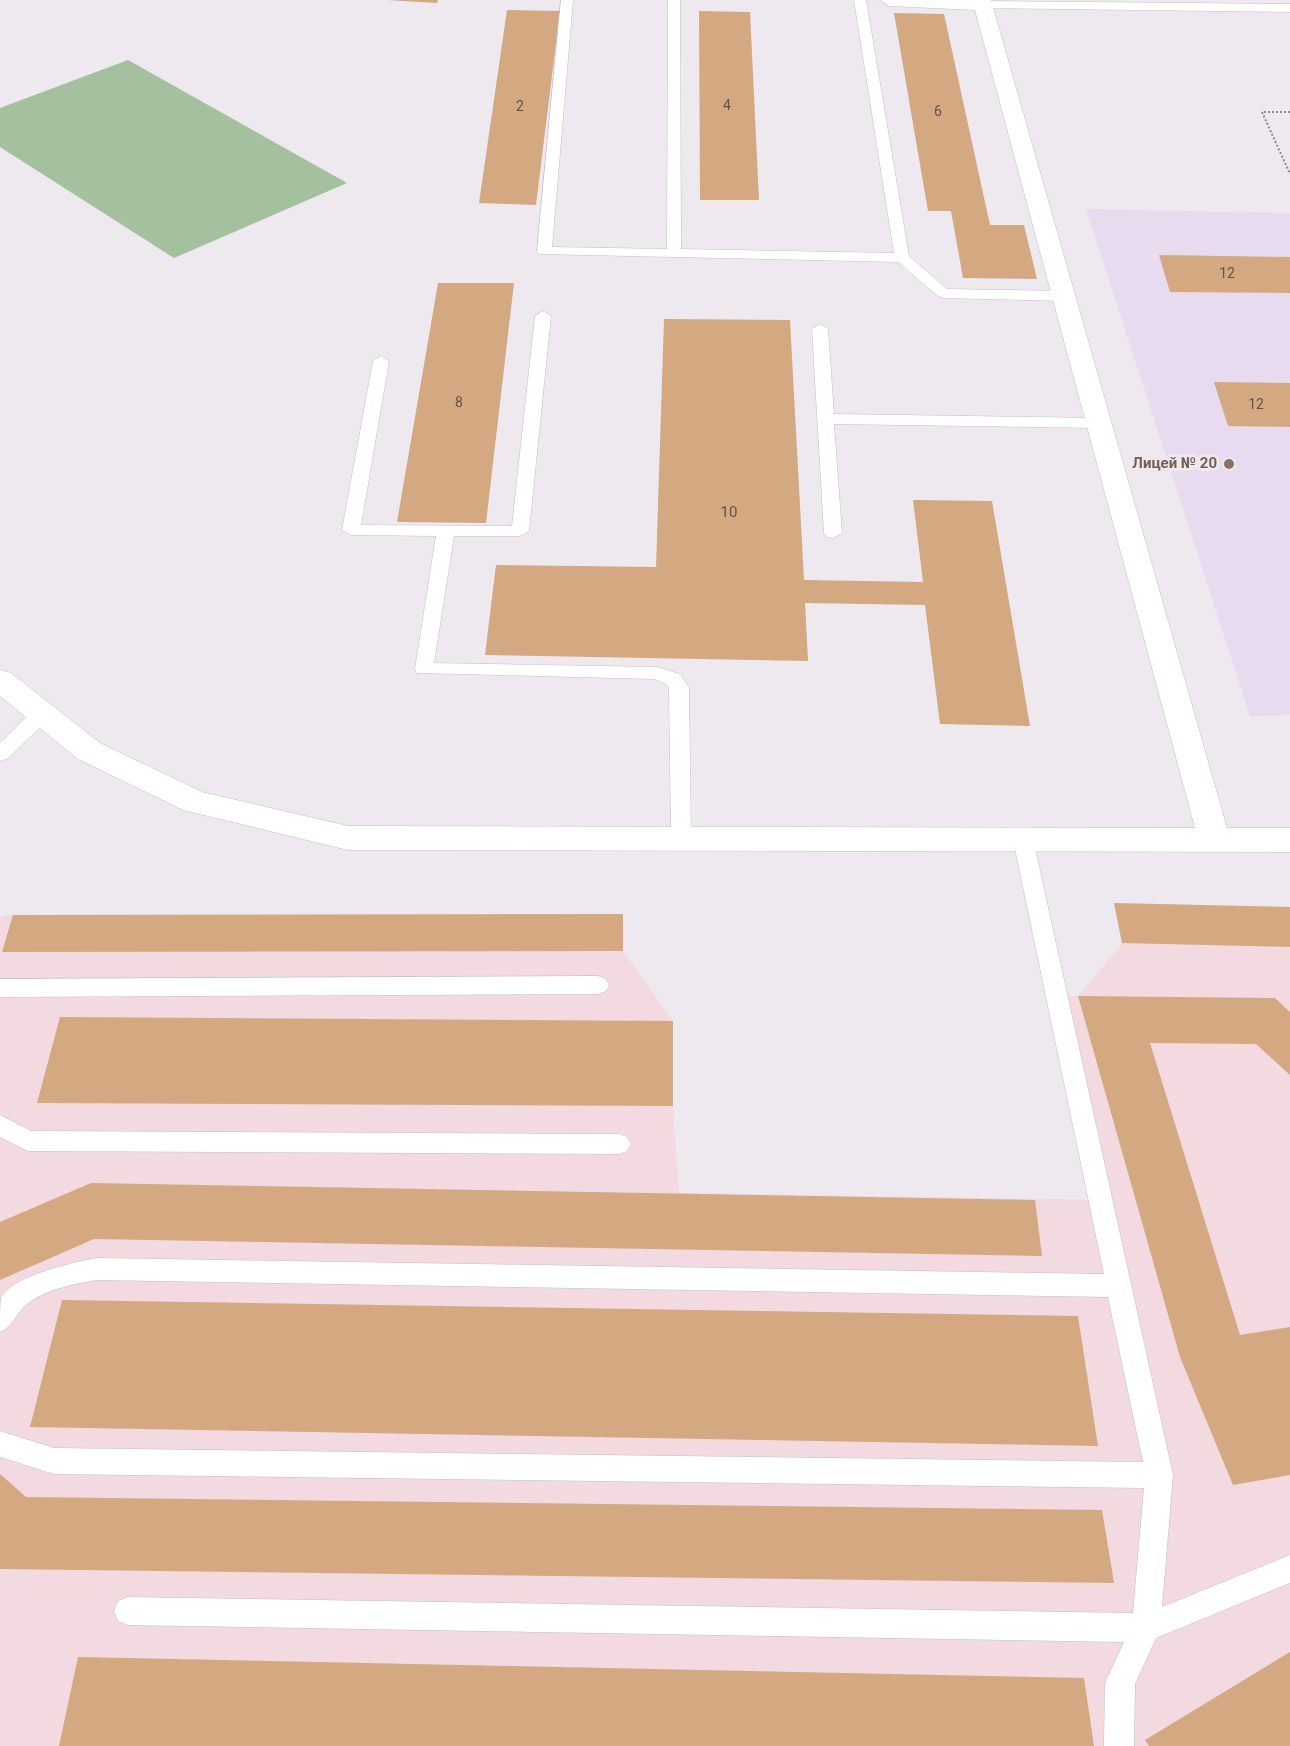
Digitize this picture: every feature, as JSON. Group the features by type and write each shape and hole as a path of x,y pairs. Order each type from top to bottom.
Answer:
{"street":[{"path":"889,0 983,2 1214,840"},
{"path":"0,680 89,751 194,802 348,838 1290,840"}],"lane":[{"path":"567,0 544,251 902,258 943,293 1064,296"},
{"path":"674,0 674,253"},
{"path":"860,0 902,258"},
{"path":"983,2 1290,8"},
{"path":"381,361 351,530 520,531 543,316"},
{"path":"819,329 833,533"},
{"path":"826,420 1099,423"},
{"path":"446,531 424,669 657,673 673,679 679,688 681,839"},
{"path":"0,754 42,714"},
{"path":"1023,839 1159,1475 1146,1628 1120,1683 1119,1746"},
{"path":"0,988 598,985"},
{"path":"0,1125 28,1141 619,1144"},
{"path":"0,1320 17,1297 61,1275 97,1269 1118,1286"},
{"path":"0,1444 54,1461 1159,1475"},
{"path":"129,1611 1146,1628 1290,1569"}],"path":[{"path":"1290,112 1262,112 1290,174"}],"shaded area":[{"name":"Лицей № 20","path":"1086,209 1290,213 1290,715 1250,716"},
{"path":"1114,903 1290,907 1290,1746 0,1746 0,917 13,915 623,914 623,951 673,1021 673,1107 679,1193 1099,1200 1057,996 1078,996 1122,944"}],"green space":[{"path":"128,60 347,183 174,258 0,147 0,108"}],"building":[{"path":"387,0 438,0 437,3"},
{"path":"507,10 560,11 536,205 479,203"},
{"path":"699,11 750,12 759,200 700,200"},
{"path":"894,13 944,14 990,225 1024,225 1037,279 963,278 951,211 928,211"},
{"path":"1159,255 1290,257 1290,293 1170,292"},
{"path":"438,283 514,283 486,523 397,522"},
{"path":"664,319 790,320 804,580 923,582 913,500 992,501 1030,726 940,724 925,605 805,603 808,661 485,655 496,565 656,567"},
{"path":"1214,382 1290,383 1290,427 1228,426"},
{"path":"1114,903 1290,907 1290,947 1122,943"},
{"path":"623,914 623,951 2,952 13,915"},
{"path":"1078,996 1275,998 1290,1012 1290,1075 1256,1044 1150,1043 1240,1335 1290,1327 1290,1475 1233,1485 1180,1357"},
{"path":"60,1017 673,1021 673,1106 37,1103"},
{"path":"91,1183 1035,1200 1042,1256 94,1239 0,1280 0,1222"},
{"path":"62,1300 1078,1316 1098,1446 30,1427"},
{"path":"0,1474 26,1497 1102,1510 1114,1583 0,1569"},
{"path":"1290,1652 1290,1746 1149,1746 1145,1740"},
{"path":"78,1657 1084,1678 1094,1746 59,1746"}],"place":[{"name":"Лицей № 20","path":"1229,464"}]}
